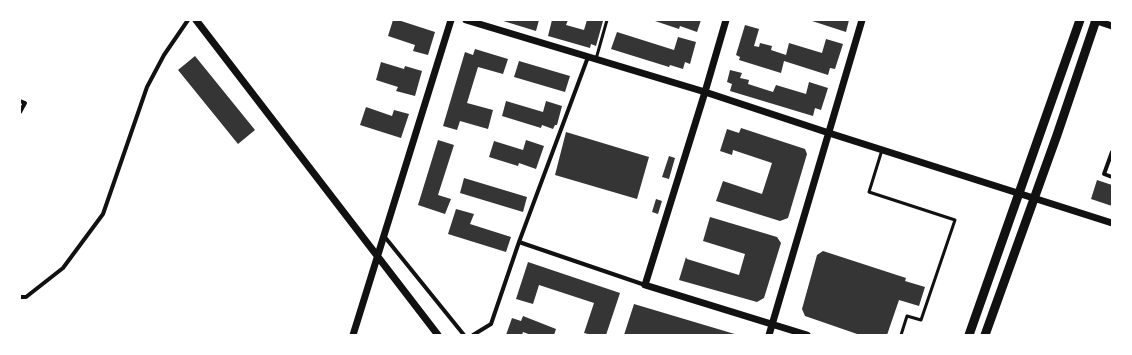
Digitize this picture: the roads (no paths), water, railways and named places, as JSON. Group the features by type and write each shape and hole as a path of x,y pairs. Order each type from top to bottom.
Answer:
{"main road":[{"path":"969,335 1020,194 1080,20"},
{"path":"984,335 1034,199 1095,20"}],"street":[{"path":"20,297 26,297 63,268 102,214 147,87 164,55 188,20"},
{"path":"196,20 438,335"},
{"path":"353,335 451,20"},
{"path":"466,20 705,92 1112,223"},
{"path":"645,285 726,20"},
{"path":"769,335 862,20"},
{"path":"1095,20 1112,26"},
{"path":"473,335 491,324 519,242 588,57"},
{"path":"20,101 25,103 20,112"},
{"path":"1112,152 1104,174 1112,177"},
{"path":"384,236 464,335"},
{"path":"519,242 645,285 807,335"}],"lane":[{"path":"596,59 607,20"},
{"path":"882,150 869,192 955,220 921,320 907,316 901,335"}]}
